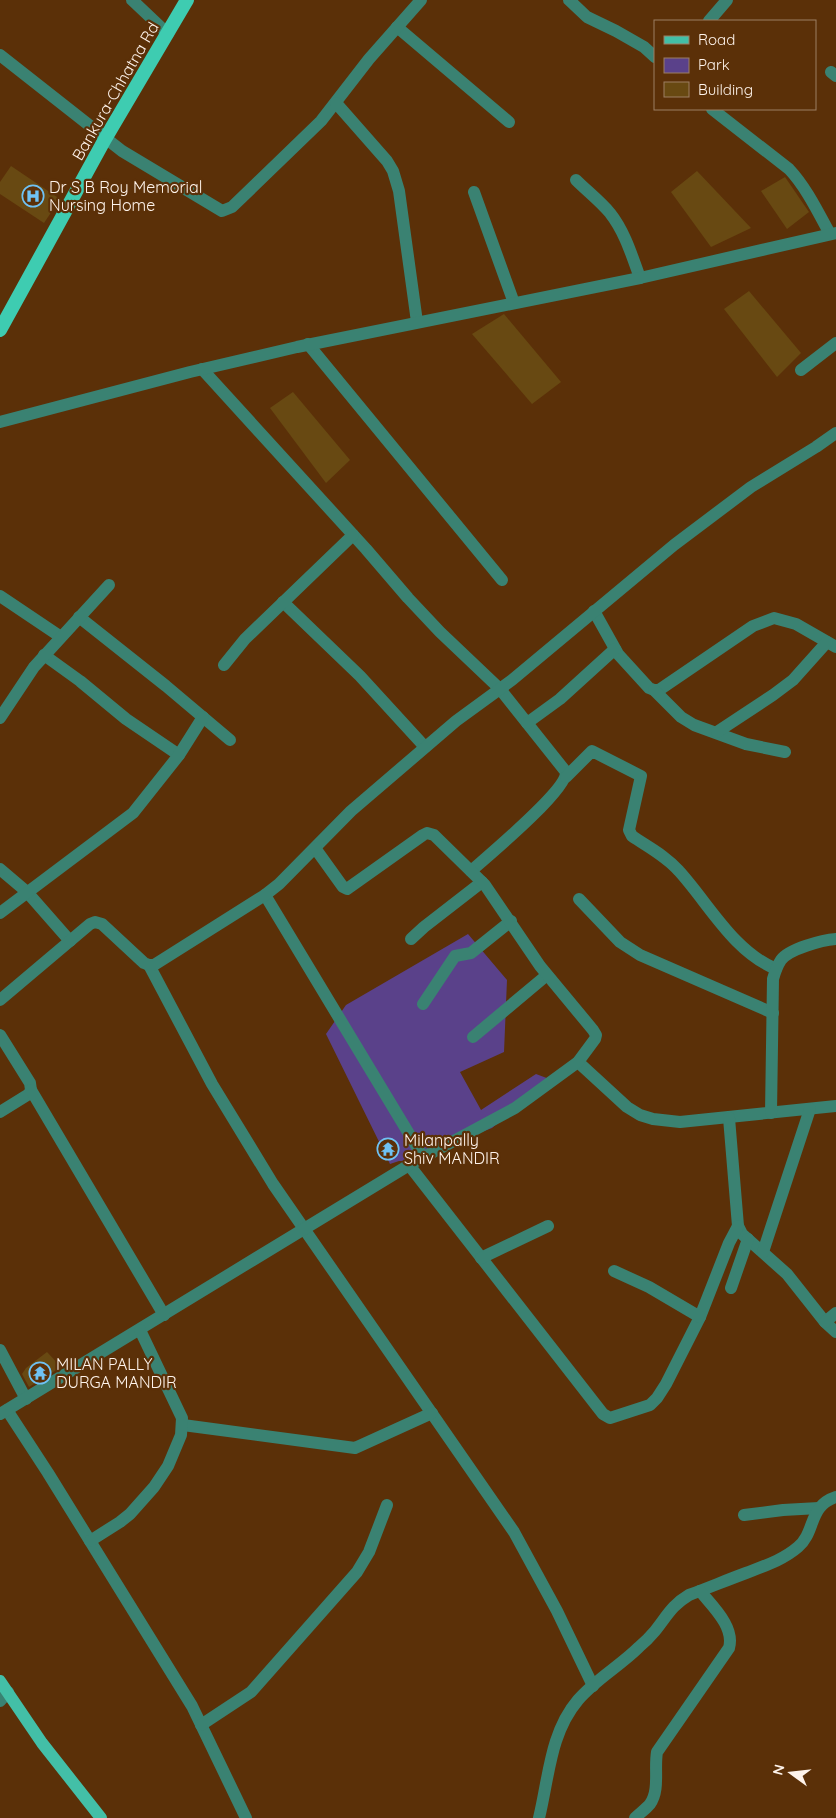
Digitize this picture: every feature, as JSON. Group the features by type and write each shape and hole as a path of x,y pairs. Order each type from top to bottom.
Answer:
{"highway":[{"name":"Bankura-Chhatna Rd","path":"1,325 105,139 188,0"}],"main road":[{"path":"2,1692 101,1818"}],"street":[{"path":"132,0 168,34"},
{"path":"0,55 129,156 217,210 226,210 232,207 312,131 369,59 421,0"},
{"path":"569,0 587,17 616,30 654,55"},
{"path":"710,20 727,0"},
{"path":"397,27 509,122"},
{"path":"336,103 387,160 393,172 398,191 417,322"},
{"path":"0,422 202,369 308,344 640,278 833,233 796,176 713,110"},
{"path":"576,180 609,212 616,222 624,236 640,278"},
{"path":"474,192 514,304"},
{"path":"801,370 836,343"},
{"path":"308,344 502,580"},
{"path":"202,369 408,598 440,632 500,689 566,772 566,776"},
{"path":"149,965 154,964 265,895 291,873 351,811 456,721 500,689 668,550 736,499 836,433"},
{"path":"224,665 245,639 353,535"},
{"path":"0,718 44,655 108,585"},
{"path":"0,596 60,637"},
{"path":"283,602 360,676 425,748"},
{"path":"594,611 623,660 649,688 654,690 681,717 694,725 746,744 785,752"},
{"path":"79,617 230,740"},
{"path":"654,690 659,690 732,640 765,621 774,618 796,624 832,644 793,680 716,732"},
{"path":"527,723 560,699 615,648"},
{"path":"44,655 80,681 126,719 179,755"},
{"path":"0,913 133,813 179,755 203,717"},
{"path":"471,871 533,815 564,782 566,776 592,750 641,776 629,830 632,836 670,862 723,926 757,960 776,969"},
{"path":"246,1818 192,1706 90,1541 3,1412 304,1231 409,1165 515,1108 578,1062 596,1039 596,1035 547,975 496,898 434,835 427,833 345,889 315,848"},
{"path":"0,869 27,892 70,941"},
{"path":"411,939 482,882"},
{"path":"265,895 424,1157"},
{"path":"579,899 620,942 640,955 773,1013"},
{"path":"424,1004 454,956 471,953 511,921"},
{"path":"0,1000 90,924 96,922 102,924 144,963 149,965 212,1084 304,1231 490,1496 529,1556 593,1686"},
{"path":"771,1113 774,979 776,969 782,959 789,953 824,941 836,940"},
{"path":"473,1037 547,975"},
{"path":"0,1035 30,1083 31,1090 164,1316"},
{"path":"578,1062 627,1107 640,1115 653,1119 680,1122 836,1106"},
{"path":"0,1112 29,1094 31,1090"},
{"path":"763,1252 810,1109"},
{"path":"729,1118 738,1226 742,1234 787,1274 825,1322 836,1332"},
{"path":"409,1165 603,1414 610,1418 644,1407 657,1398 700,1317 729,1243 738,1226"},
{"path":"481,1258 548,1226"},
{"path":"731,1288 748,1239"},
{"path":"614,1271 649,1287 700,1317"},
{"path":"825,1322 836,1313"},
{"path":"90,1541 130,1514 168,1466 182,1435 182,1418 140,1330"},
{"path":"0,1350 26,1399"},
{"path":"183,1425 355,1448 432,1413"},
{"path":"538,1818 553,1746 571,1710 579,1699 637,1650 655,1631 677,1602 700,1591 780,1560 799,1546 805,1539 819,1508 836,1497"},
{"path":"201,1725 251,1692 357,1572 369,1552 386,1505"},
{"path":"744,1515 819,1508"},
{"path":"636,1818 654,1796 657,1752 729,1648 731,1640 729,1629 700,1591"}],"green space":[{"path":"468,934 507,980 504,1052 460,1072 481,1110 536,1074 552,1080 492,1128 405,1161 390,1164 326,1034 346,1005"}],"building":[{"path":"11,166 60,199 44,223 0,194 0,182"},
{"path":"697,171 751,228 711,247 671,192"},
{"path":"785,177 809,212 787,229 761,191"},
{"path":"749,291 801,353 777,377 724,309"},
{"path":"504,314 561,382 532,404 472,334"},
{"path":"293,392 350,460 326,483 270,408"},
{"name":"MILAN PALLY DURGA MANDIR","path":"47,1352 61,1367 29,1387 22,1374 26,1368"}],"place":[{"name":"Dr S B Roy Memorial Nursing Home","path":"33,196"},
{"name":"Milanpally Shiv MANDIR","path":"388,1149"},
{"name":"MILAN PALLY DURGA MANDIR","path":"40,1373"}]}
